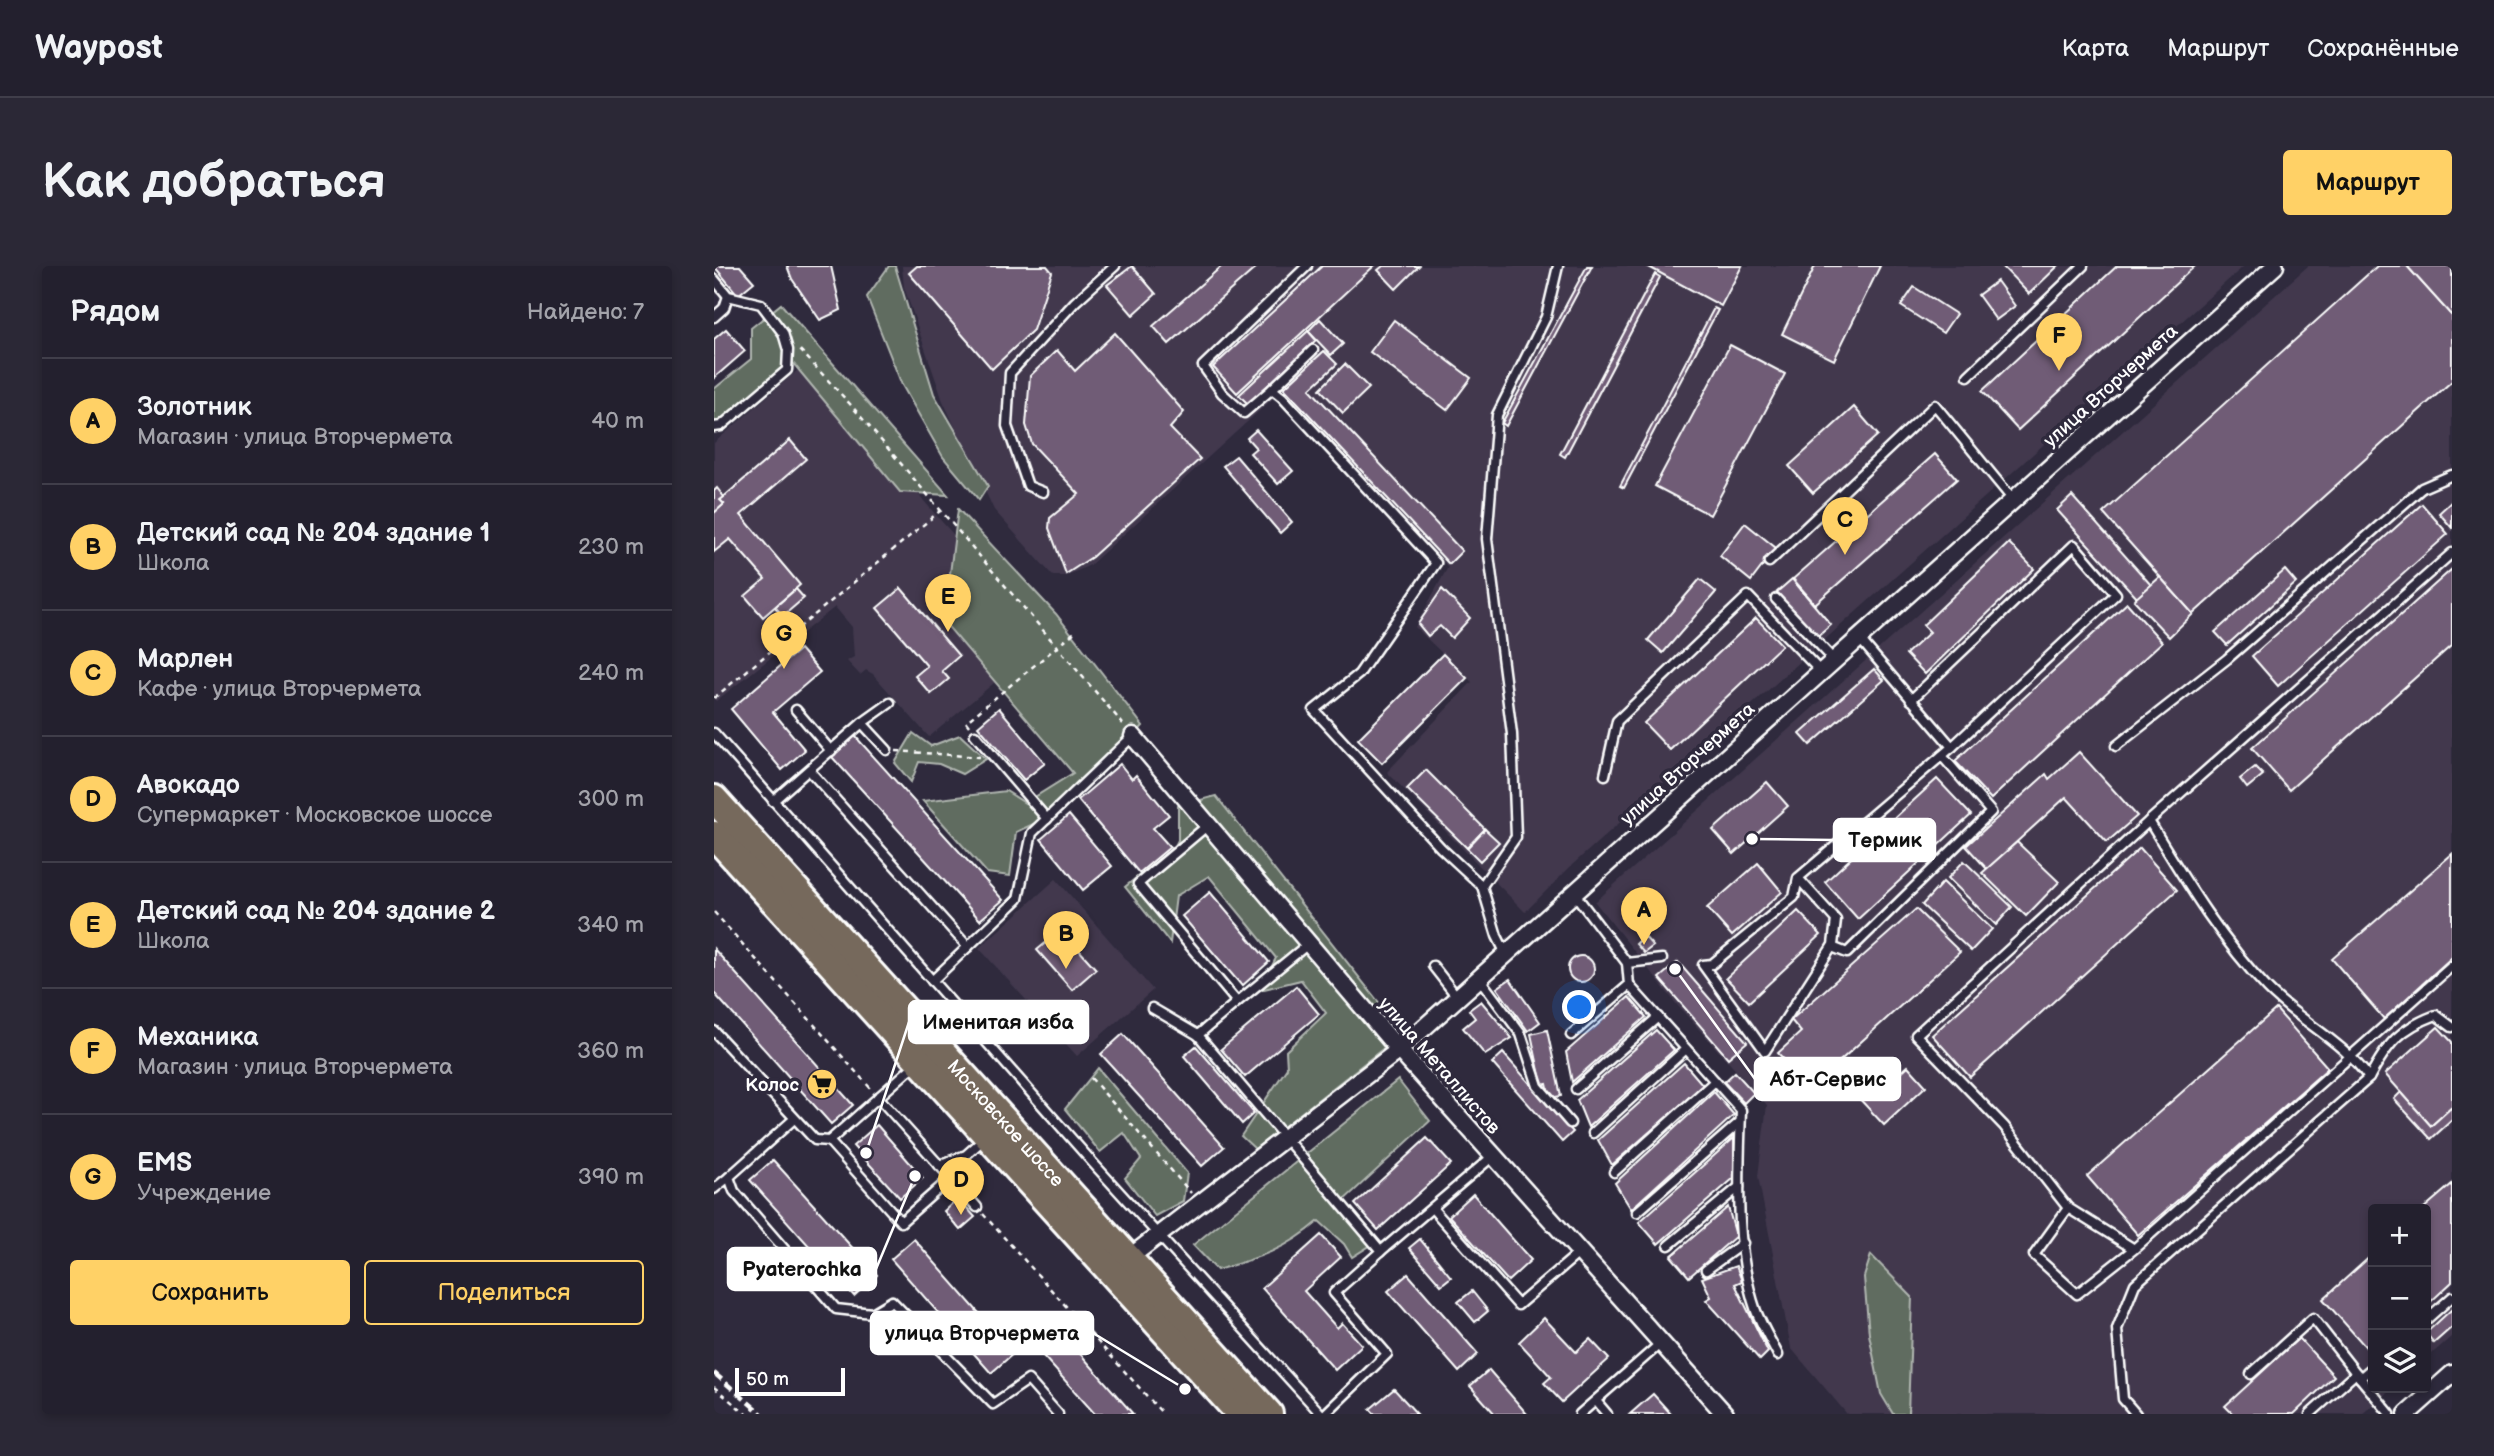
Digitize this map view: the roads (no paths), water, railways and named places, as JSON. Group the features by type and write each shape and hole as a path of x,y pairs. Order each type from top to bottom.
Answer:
{"main road":[{"name":"Московское шоссе","path":"714,799 1120,1265 1240,1414"},
{"name":"Московское шоссе","path":"714,835 987,1136 1269,1414"}],"street":[{"name":"улица Вторчермета","path":"1120,1265 1399,1050 2275,266"},
{"name":"улица Металлистов","path":"1133,736 1399,1050 1725,1414"},
{"path":"2407,1414 2450,1379"}],"lane":[{"path":"1043,492 1028,486 1007,426 1010,373 1075,302 1115,266"},
{"path":"1307,266 1203,366 1222,393 1244,413 1313,350"},
{"path":"1482,886 1516,837 1512,734 1487,539 1497,415 1546,317 1558,266"},
{"path":"1968,376 2083,266"},
{"path":"714,279 728,296 761,304 783,333 788,350 787,370 721,426 714,428"},
{"path":"714,317 724,308 728,296"},
{"path":"1272,388 1436,563 1359,674 1314,710 1441,848 1482,886 1497,936 1506,954"},
{"path":"1769,562 1934,405 2013,500"},
{"path":"2116,746 2227,659 2422,488 2452,475"},
{"path":"1798,878 1836,920 1832,947 1765,1051 1703,965 1712,964 1794,897 1798,878 1942,756 2116,594 2074,545 1911,699"},
{"path":"2134,1249 2068,1208 2004,1126 1916,1035 2149,821 2452,552"},
{"path":"1605,775 1617,721 1748,596 1821,672"},
{"path":"1776,599 1834,660"},
{"path":"1859,638 1952,747"},
{"path":"773,801 862,723 890,703"},
{"path":"796,710 831,751"},
{"path":"862,723 887,750"},
{"path":"714,733 1158,1235 1323,1414 1387,1354 1334,1293 1493,1156"},
{"path":"975,735 1046,819"},
{"path":"932,981 1018,899 1032,833 1133,736"},
{"path":"1832,947 1847,953 1991,812 1942,756"},
{"path":"809,770 968,947"},
{"path":"2149,821 2199,904 2269,990 2352,1055 2369,1078"},
{"path":"1208,825 1138,884 1237,1002"},
{"path":"1574,894 1627,963 1629,985 1741,1110 1740,1187 1743,1243 1756,1310 1778,1355"},
{"path":"1198,1035 1308,944"},
{"path":"1627,963 1662,959"},
{"path":"1433,966 1458,998"},
{"path":"2068,1208 2034,1255 2077,1294 2134,1249 2452,966"},
{"path":"1479,978 1521,1034 1538,1086 1570,1123"},
{"path":"1571,1035 1629,985"},
{"path":"1152,1008 1198,1035 1381,1251"},
{"path":"2136,1414 2123,1399 2117,1329 2135,1284 2369,1078 2383,1052 2409,1025 2436,1015 2452,1027"},
{"path":"1576,1089 1658,1017"},
{"path":"714,1031 815,1140 829,1140 919,1061"},
{"path":"1593,1133 1686,1049"},
{"path":"1614,1172 1715,1082"},
{"path":"878,1097 976,1207"},
{"path":"714,1189 794,1119"},
{"path":"1637,1212 1741,1122"},
{"path":"939,1165 966,1155 987,1136"},
{"path":"829,1140 901,1222 951,1178"},
{"path":"729,1177 734,1191 835,1309 872,1313 892,1301 993,1404 1028,1380 1058,1414"},
{"path":"1669,1245 1740,1187"},
{"path":"1432,1208 1518,1305 1580,1252"},
{"path":"1706,1270 1743,1243"},
{"path":"2431,1316 2452,1297"},
{"path":"2251,1374 2313,1318 2390,1414"},
{"path":"1580,1414 1661,1343"},
{"path":"2310,1414 2368,1370"},
{"path":"1596,1401 1607,1414"}],"railway":[{"path":"714,1373 762,1414"}],"place":[{"name":"Механика","path":"2059,371"},
{"name":"Марлен","path":"1845,555"},
{"name":"Детский сад № 204 здание 2","path":"948,632"},
{"name":"EMS","path":"784,669"},
{"name":"Термик","path":"1752,839"},
{"name":"Золотник","path":"1644,945"},
{"name":"Детский сад № 204 здание 1","path":"1066,969"},
{"name":"Абт-Сервис","path":"1675,969"},
{"name":"Колос","path":"822,1084"},
{"name":"Именитая изба","path":"866,1153"},
{"name":"Pyaterochka","path":"915,1176"},
{"name":"Авокадо","path":"961,1215"},
{"name":"улица Вторчермета","path":"1185,1389"}]}
